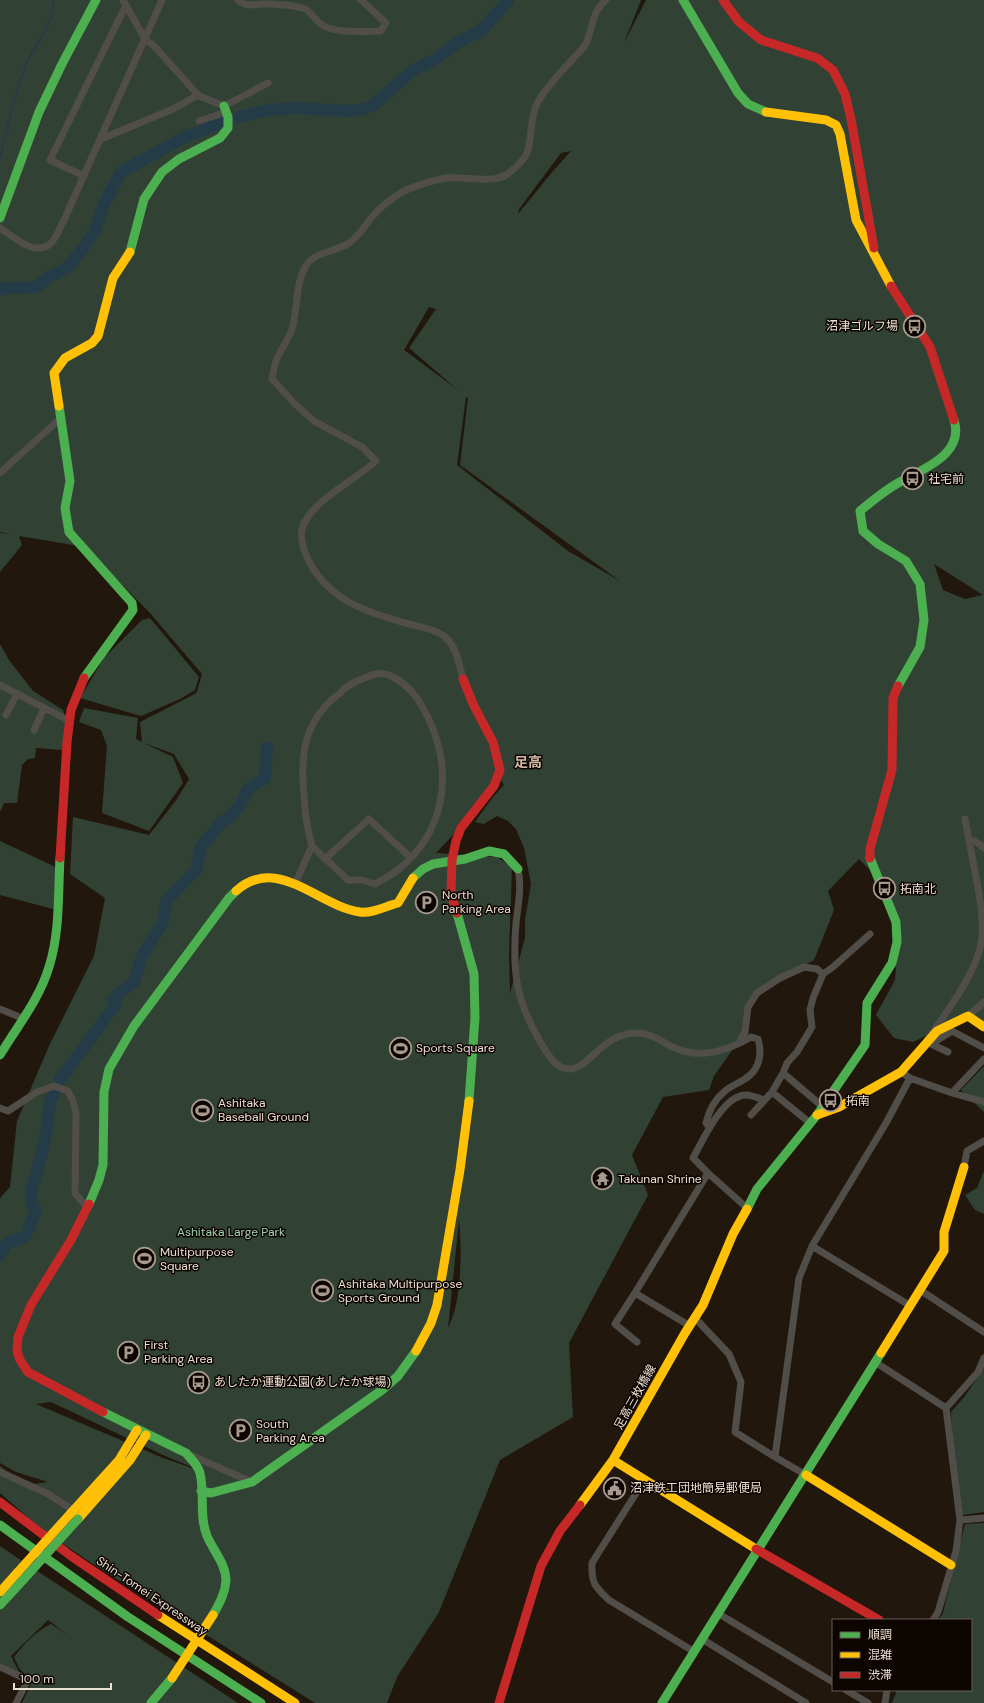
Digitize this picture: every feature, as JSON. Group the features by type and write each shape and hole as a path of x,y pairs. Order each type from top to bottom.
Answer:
{"main road":[{"path":"0,218 56,72 96,0"},
{"path":"683,0 738,93 748,104 767,112 826,120 836,125 840,134 856,220 875,259"},
{"path":"723,0 739,23 762,40 824,61 835,72 846,99 851,119 875,259"},
{"path":"0,1055 38,993 49,969 55,946 67,742 75,697 81,683 133,610 132,603 69,532 65,508 70,481 62,418 54,373 65,358 92,344 98,336 113,278 132,248 144,199 162,172 179,159 220,138 228,128 225,109"},
{"name":"足高三枚橋線","path":"499,1703 541,1566 560,1531 613,1460 703,1305 733,1234 766,1177 817,1115 865,1045 867,1003 892,963 897,942 896,922 870,860 870,849 892,770 893,698 900,679 920,647 924,620 920,584 914,570 906,561 878,544 863,531 860,520 860,511 872,499 941,459 956,439 957,430 930,348 875,259"},
{"path":"201,1491 211,1493 252,1482 319,1437 382,1390 398,1376 414,1356 424,1340 437,1305 468,1108 476,1018 474,974 451,894 452,860 456,840 461,828 494,786 500,770 493,742 474,706 463,679"},
{"path":"151,1703 172,1678 213,1615 224,1595 226,1580 223,1564 202,1524 200,1473 196,1464 186,1453 146,1435 28,1372 20,1361 17,1351 17,1342 22,1325 37,1296 73,1238 87,1208 103,1166 105,1081 124,1042 229,898 243,885 256,879 272,878 295,884 343,907 360,912 398,903 407,885 424,868 452,860 464,859 484,852 497,851 507,855 518,869"},
{"path":"817,1115 839,1107 901,1072 937,1031 968,1016 984,1027"},
{"path":"662,1703 693,1652 759,1551 909,1305 944,1251 944,1232 964,1168"},
{"path":"76,1514 119,1460 137,1430"},
{"path":"0,1605 20,1576 76,1514 130,1460 146,1435"},
{"path":"613,1460 759,1551 877,1619"},
{"path":"806,1475 951,1565"},
{"name":"Shin-Tomei Expressway","path":"0,1502 62,1550 120,1590 190,1637 295,1703"},
{"path":"0,1525 114,1609 178,1652 261,1703"},
{"path":"0,1592 20,1576"}],"street":[{"path":"0,228 30,247 41,249 50,244 64,220 162,0"},
{"path":"238,0 243,4 251,6 261,2 304,8 321,25 330,29 359,32 381,31 386,23 361,0"},
{"path":"463,679 455,648 444,636 434,631 376,615 358,608 329,588 311,565 304,550 300,534 308,517 324,501 361,475 376,462 362,447 324,428 296,406 272,379 275,362 288,340 292,328 301,278 306,266 318,255 348,243 359,235 370,219 397,194 418,184 444,178 497,179 508,174 523,160 527,153 530,125 538,101 547,88 584,48 587,43 593,17 598,8 606,0"},
{"path":"125,3 145,39 154,46 198,94 225,109"},
{"path":"84,176 50,160 125,3"},
{"path":"199,121 225,109 268,83"},
{"path":"101,139 173,109 198,94"},
{"path":"0,472 62,418"},
{"path":"379,672 392,676 411,690 421,702 440,749 444,788 433,825 422,844 398,870 375,884 362,880 348,880 324,859 312,846 307,828 301,771 306,737 320,713 331,699 352,683 379,672"},
{"path":"0,685 70,722"},
{"path":"6,715 17,694"},
{"path":"34,730 44,708"},
{"path":"324,859 369,819 410,857"},
{"path":"928,1043 957,998 977,958 982,938 977,880 965,819"},
{"path":"969,840 976,841 984,848"},
{"path":"295,884 312,846"},
{"path":"518,869 519,886 516,934 516,985 529,1022 550,1058 558,1066 568,1070 575,1069 582,1065 605,1043 615,1037 626,1034 637,1033 648,1035 671,1046 690,1052 712,1053 725,1050 751,1036 758,1039 761,1048 757,1066 749,1076 725,1090 714,1102 706,1123 709,1127"},
{"path":"752,1115 772,1092 783,1073 787,1062 797,1052 812,1027 810,1010 812,998 823,974 834,967 870,934"},
{"path":"738,1044 744,1032 748,1007 757,993 780,978 804,967 817,969 823,974"},
{"path":"968,1016 984,1002"},
{"path":"0,1009 22,1018"},
{"path":"928,1043 952,1031 984,1048"},
{"path":"928,1043 948,1052"},
{"path":"952,1092 984,1059"},
{"path":"901,1072 910,1078 984,1102"},
{"path":"783,1073 822,1106"},
{"path":"775,1457 799,1278 812,1246 886,1123 910,1078"},
{"path":"0,1108 8,1111 37,1092 54,1086 68,1091 73,1101 76,1114 75,1193 87,1208"},
{"path":"772,1092 810,1123"},
{"path":"748,1208 708,1174 693,1158 709,1127 736,1097 745,1095 764,1100"},
{"path":"964,1168 967,1151 984,1141"},
{"path":"637,1342 615,1324 708,1174"},
{"path":"812,1246 909,1305"},
{"path":"920,1290 984,1332"},
{"path":"634,1293 693,1322 729,1354 741,1382 735,1432 806,1475"},
{"path":"946,1408 978,1372 984,1358"},
{"path":"875,1362 946,1408 963,1519 958,1544 938,1612 934,1619"},
{"path":"186,1453 252,1482"},
{"path":"0,1472 48,1494 76,1514"},
{"path":"645,1479 592,1563 592,1577 597,1589 609,1600 693,1652"},
{"path":"963,1519 984,1518"},
{"path":"719,1614 832,1681"},
{"path":"702,1639 806,1703"},
{"path":"0,1667 28,1680 16,1703"},
{"path":"848,1691 868,1703"},
{"path":"885,1703 887,1691"}],"green space":[{"name":"Ashitaka Large Park","path":"0,0 641,0 624,43 646,0 984,0 984,1026 964,1018 913,1042 894,1038 876,1015 895,980 899,930 885,893 869,869 859,859 828,891 834,910 814,960 760,990 748,1007 745,1032 714,1076 709,1090 663,1097 632,1155 648,1195 569,1343 573,1417 500,1460 439,1612 397,1677 387,1703 315,1703 90,1562 41,1529 0,1493 0,1466 26,1485 48,1482 16,1472 0,1463 0,1198 10,1187 17,1121 49,1046 94,956 105,898 70,874 73,817 149,835 177,799 189,779 174,754 144,743 173,757 183,783 149,831 102,813 107,746 101,730 79,722 84,708 138,718 136,739 142,742 140,722 197,692 202,674 150,613 85,547 19,536 22,545 0,572 0,533 9,534 0,532","holes":["571,151 518,214 519,209 561,153","429,307 436,309 409,348 458,390 404,350","466,397 468,398 460,465 620,581 568,551 457,465","934,564 983,595 965,599 943,590","499,777 504,785 493,797 475,822 484,824 497,816 508,821 516,829 524,848 531,884 525,920 525,938 510,993 509,955 512,867 497,857 436,853 454,834","459,1220 461,1260 460,1276 453,1317 448,1328","51,1402 163,1455 209,1474 163,1458 36,1404"]},
{"path":"150,618 199,677 195,690 180,699 141,716 80,698 104,658 142,620"},
{"path":"0,644 9,660 33,691 63,710 67,722 62,750 36,748 35,758 28,759 22,765 17,803 4,803 0,812"},
{"path":"0,841 60,869 57,910 0,895"},
{"path":"984,1066 984,1112 961,1090"},
{"path":"984,1171 984,1214 975,1210 965,1195 977,1188"},
{"path":"984,1368 984,1512 962,1515 952,1438 951,1412 965,1396"},
{"path":"984,1523 984,1703 892,1703 897,1691 972,1691 972,1619 939,1619 943,1613 965,1524"},
{"path":"0,1546 238,1703 22,1703 32,1682 19,1668 14,1657 31,1638 40,1630 51,1624 68,1635 48,1620 11,1656 21,1676 0,1667"}],"waterway":[{"path":"0,157 21,78 29,58 47,27 53,0"},
{"path":"239,117 267,110 297,108 346,111 361,110 374,105 413,70 433,61 460,41 482,30 508,0"},
{"path":"0,290 5,288 37,287 49,277 67,268 94,232 104,204 121,172 183,138 223,122"},
{"path":"60,1080 115,1005 114,999 117,995 134,982 142,956 163,922 167,899 196,871 201,847 222,821 229,818 239,807 248,789 265,778 267,748"},
{"path":"0,1255 7,1243 25,1237 36,1211 31,1201 31,1189 37,1172 46,1135 50,1102 56,1089"}],"traffic: fast":[{"path":"0,218 39,112 62,64 96,0"},
{"path":"683,0 738,93 748,104 766,112"},
{"path":"130,252 144,199 162,172 179,159 220,138 228,128 228,117 224,106"},
{"path":"59,406 70,481 65,508 69,532 132,603 133,610 84,678"},
{"path":"898,686 920,647 924,620 920,584 906,561 878,544 863,531 860,511 888,489 929,466 947,452 953,443 956,432 954,420"},
{"path":"413,878 423,869 433,864 465,859 489,851 504,854 518,869"},
{"path":"0,1055 28,1012 40,990 53,954 57,927 60,858"},
{"path":"747,1209 757,1189 817,1115 865,1045 867,1003 892,963 897,942 896,922 870,858"},
{"path":"89,1204 99,1180 103,1165 104,1092 109,1069 134,1026 229,898 236,891"},
{"path":"457,913 474,974 475,1018 469,1101"},
{"path":"201,1491 211,1493 252,1482 382,1390 398,1376 416,1351"},
{"path":"662,1703 881,1353"},
{"path":"103,1412 186,1453 198,1467 202,1489 203,1521 207,1536 224,1569 226,1581 221,1599 213,1615"},
{"path":"24,1579 78,1519"},
{"path":"0,1525 128,1617 261,1703"},
{"path":"0,1605 24,1579"},
{"path":"151,1703 172,1678"}],"traffic: slow":[{"path":"766,112 826,120 836,125 840,134 856,220 891,286"},
{"path":"59,406 54,373 65,358 92,343 98,336 113,278 130,252"},
{"path":"236,891 251,881 267,878 282,880 298,885 344,908 365,912 374,911 398,903 413,878"},
{"path":"817,1115 839,1107 901,1072 937,1031 968,1016 984,1027"},
{"path":"416,1351 431,1323 437,1305 460,1170 469,1101"},
{"path":"881,1353 944,1251 944,1232 964,1167"},
{"path":"580,1505 613,1460 685,1333 703,1305 733,1234 747,1209"},
{"path":"71,1513 119,1460 137,1430"},
{"path":"78,1519 130,1460 146,1435"},
{"path":"613,1460 756,1549"},
{"path":"806,1475 951,1565"},
{"path":"17,1573 71,1513"},
{"path":"0,1592 17,1573"},
{"path":"158,1615 295,1703"},
{"path":"172,1678 213,1615"}],"traffic: jam":[{"path":"723,0 739,22 761,40 817,58 833,70 845,94 851,119 874,248"},
{"path":"891,286 930,347 954,420"},
{"path":"60,858 67,742 71,710 84,678"},
{"path":"457,913 451,894 452,860 456,841 461,828 494,786 500,770 493,742 474,706 463,679"},
{"path":"870,858 870,849 892,770 893,698 898,686"},
{"path":"89,1204 71,1240 31,1305 18,1337 17,1351 20,1360 28,1372 103,1412"},
{"path":"0,1502 71,1556 158,1615"},
{"path":"499,1703 541,1566 560,1531 580,1505"},
{"path":"756,1549 877,1619"}],"place":[{"name":"沼津ゴルフ場","path":"914,326"},
{"name":"社宅前","path":"913,479"},
{"name":"拓南北","path":"885,889"},
{"name":"North Parking Area","path":"426,902"},
{"name":"Sports Square","path":"401,1048"},
{"name":"拓南","path":"830,1101"},
{"name":"Ashitaka Baseball Ground","path":"202,1110"},
{"name":"Takunan Shrine","path":"602,1179"},
{"name":"Multipurpose Square","path":"144,1259"},
{"name":"Ashitaka Multipurpose Sports Ground","path":"322,1291"},
{"name":"First Parking Area","path":"129,1352"},
{"name":"あしたか運動公園(あしたか球場)","path":"199,1382"},
{"name":"South Parking Area","path":"240,1431"},
{"name":"沼津鉄工団地簡易郵便局","path":"615,1488"}],"district":[{"name":"足高","path":"528,762"}]}
